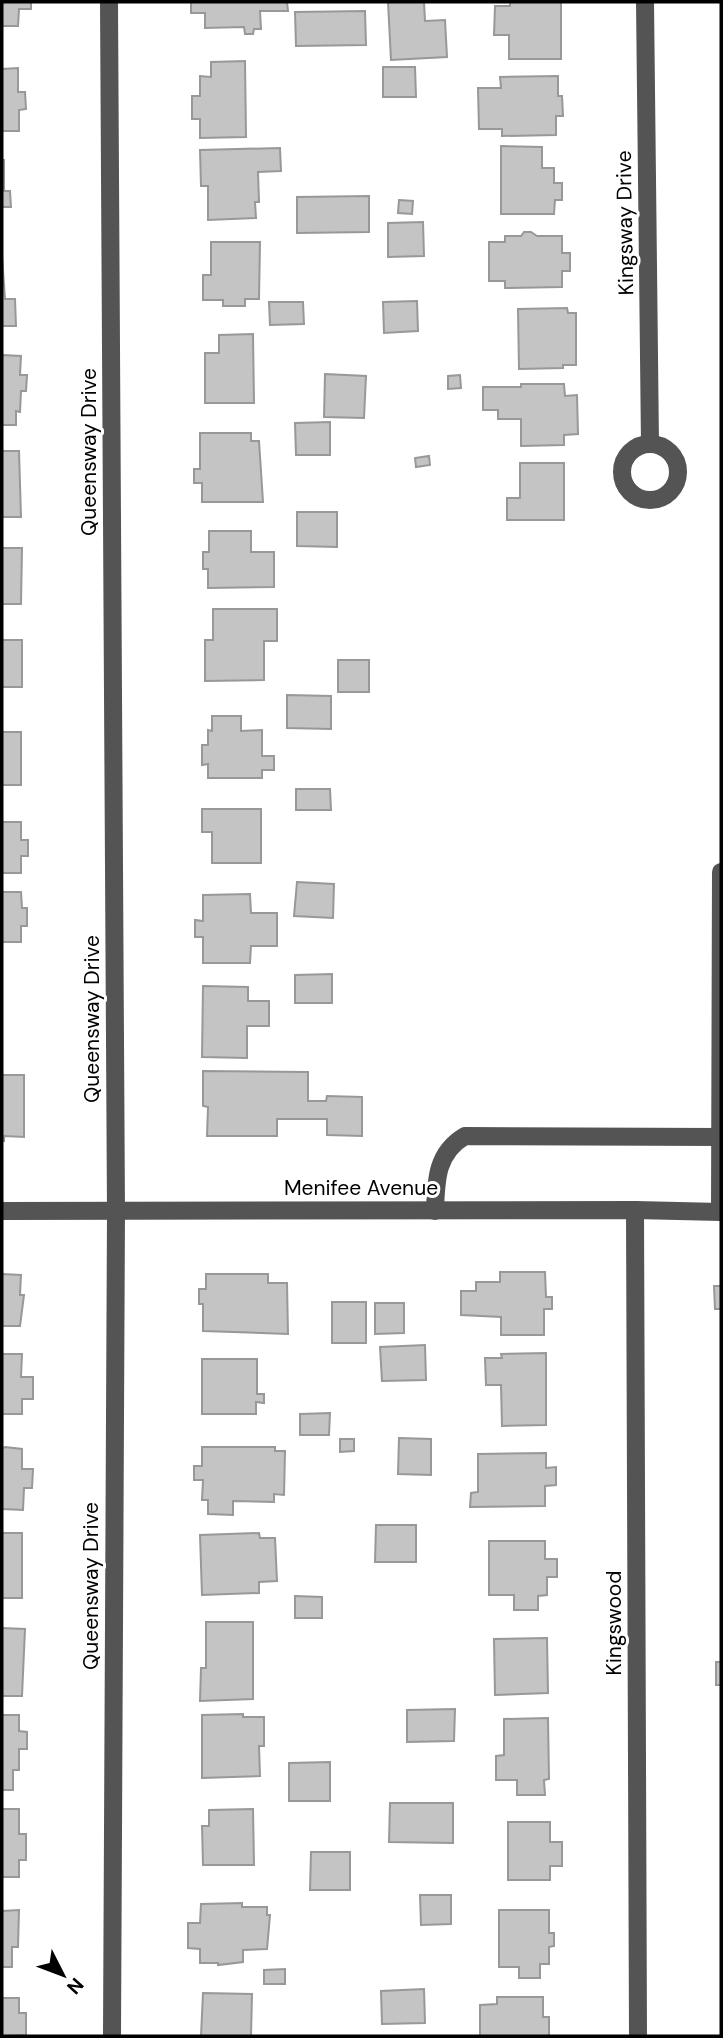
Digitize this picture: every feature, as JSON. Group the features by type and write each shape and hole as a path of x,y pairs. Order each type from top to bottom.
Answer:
{"street":[{"name":"Queensway Drive","path":"108,2 116,1212 112,2036"},
{"name":"Kingsway Drive","path":"645,2 650,444"},
{"path":"720,1212 721,872"},
{"path":"435,1211 436,1173 452,1143 465,1136 721,1137"},
{"name":"Kingswood","path":"635,1210 638,2036"},
{"name":"Menifee Avenue","path":"2,1211 720,1212"}],"building":[{"path":"2,2 31,2 31,9 19,9 18,26 2,26"},
{"path":"191,2 287,2 288,11 260,11 261,29 254,29 253,34 245,34 244,27 205,28 205,13 191,13"},
{"path":"388,2 424,2 425,21 445,20 447,57 391,60"},
{"path":"510,2 561,2 561,59 509,59 509,35 494,35 495,6 510,6"},
{"path":"365,11 366,45 296,46 295,12"},
{"path":"245,61 246,137 200,138 200,119 192,119 192,96 200,96 200,76 211,77 211,62"},
{"path":"383,67 415,67 416,97 383,97"},
{"path":"18,68 18,92 25,92 26,109 19,110 19,131 2,131 2,69"},
{"path":"558,76 558,96 562,96 563,116 556,116 556,135 502,136 502,129 479,129 478,88 501,88 500,77"},
{"path":"501,146 542,147 542,168 554,168 554,183 562,183 562,200 555,200 554,214 501,214"},
{"path":"280,148 281,171 258,172 259,202 255,202 256,218 208,220 208,186 201,186 200,150"},
{"path":"2,160 4,191 10,191 11,207 2,207"},
{"path":"369,196 369,232 297,233 297,197"},
{"path":"399,200 413,201 412,214 398,213"},
{"path":"423,222 424,256 388,257 388,223"},
{"path":"524,232 537,236 562,236 562,253 570,253 570,271 562,271 562,287 505,288 505,281 489,281 489,242 505,242 505,236 521,236"},
{"path":"211,242 260,242 259,299 245,299 245,306 223,306 223,300 203,300 203,275 211,275"},
{"path":"2,256 5,299 15,299 16,326 2,326"},
{"path":"417,301 418,331 384,333 383,302"},
{"path":"269,302 303,302 304,324 270,325"},
{"path":"567,308 568,313 576,313 576,365 519,369 518,309"},
{"path":"253,334 254,403 205,403 205,353 219,353 219,335"},
{"path":"2,355 21,356 20,375 27,375 26,391 21,391 20,412 16,411 16,425 2,425"},
{"path":"325,374 366,376 364,418 324,417"},
{"path":"460,375 461,388 448,389 448,376"},
{"path":"521,384 564,384 565,396 577,395 578,434 564,435 564,445 521,446 521,419 498,419 498,410 483,410 483,387 521,387"},
{"path":"330,422 330,455 296,455 295,423"},
{"path":"200,433 251,433 251,441 259,441 263,502 202,502 202,483 194,483 194,469 200,469"},
{"path":"2,451 19,451 21,517 2,517"},
{"path":"429,456 430,465 416,467 415,458"},
{"path":"520,463 564,463 564,520 507,520 507,498 520,498"},
{"path":"297,512 337,512 337,547 297,546"},
{"path":"209,531 251,531 251,552 274,552 274,587 208,588 208,569 203,569 203,552 209,552"},
{"path":"2,548 22,548 21,604 2,604"},
{"path":"213,609 277,609 277,641 264,641 264,680 205,681 205,640 213,640"},
{"path":"2,640 22,640 22,687 2,687"},
{"path":"338,660 369,660 369,692 338,692"},
{"path":"287,695 331,696 331,729 287,728"},
{"path":"212,716 241,716 241,731 262,730 262,756 274,756 274,770 262,770 262,778 208,778 208,764 202,765 202,745 208,745"},
{"path":"2,732 21,732 21,785 2,785"},
{"path":"296,789 330,789 331,810 296,810"},
{"path":"202,809 261,809 261,863 212,863 212,832 202,832"},
{"path":"2,822 21,822 21,840 28,840 28,856 21,856 21,873 2,873"},
{"path":"297,882 334,884 333,918 294,916"},
{"path":"2,892 21,892 22,908 27,908 27,926 21,926 21,942 2,942"},
{"path":"250,894 251,913 277,913 277,946 251,946 250,963 203,963 203,937 195,937 195,920 203,921 203,895"},
{"path":"332,974 332,1003 295,1003 295,975"},
{"path":"203,986 248,987 248,1001 269,1001 269,1026 247,1026 247,1058 202,1057"},
{"path":"203,1071 308,1072 308,1101 326,1101 327,1096 362,1097 362,1136 327,1135 327,1119 277,1119 277,1136 207,1136 208,1107 203,1106"},
{"path":"2,1075 24,1075 24,1137 4,1136 4,1141 2,1141"},
{"path":"500,1272 545,1272 546,1297 552,1297 552,1309 544,1309 544,1335 501,1335 501,1317 461,1315 461,1291 476,1291 476,1282 500,1282"},
{"path":"2,1274 21,1275 20,1295 24,1295 20,1326 2,1326"},
{"path":"206,1274 268,1274 268,1283 287,1283 288,1334 203,1331 203,1304 199,1304 199,1289 206,1289"},
{"path":"714,1286 721,1286 721,1309 715,1309"},
{"path":"332,1302 366,1302 366,1343 332,1343"},
{"path":"375,1303 404,1303 404,1333 375,1334"},
{"path":"425,1345 426,1380 382,1381 380,1347"},
{"path":"546,1353 546,1425 502,1426 501,1385 486,1385 485,1358 502,1358 501,1354"},
{"path":"2,1354 22,1354 21,1377 33,1377 33,1399 22,1399 22,1414 2,1414"},
{"path":"202,1359 257,1359 257,1394 264,1394 264,1403 256,1402 256,1414 202,1414"},
{"path":"330,1413 329,1435 300,1435 300,1414"},
{"path":"399,1438 431,1439 431,1475 398,1474"},
{"path":"340,1439 354,1439 354,1451 340,1452"},
{"path":"202,1447 275,1447 275,1451 285,1451 284,1495 274,1494 274,1502 233,1501 233,1515 208,1514 208,1500 202,1500 203,1480 194,1480 194,1466 202,1466"},
{"path":"2,1449 22,1449 22,1469 33,1469 32,1488 24,1488 23,1510 2,1509"},
{"path":"546,1453 546,1468 556,1467 556,1485 545,1486 545,1506 470,1507 471,1493 478,1492 478,1454"},
{"path":"376,1525 416,1525 416,1562 375,1562"},
{"path":"2,1533 22,1533 22,1598 2,1598"},
{"path":"259,1533 260,1538 275,1538 277,1581 259,1582 259,1593 202,1595 200,1535"},
{"path":"489,1541 545,1541 545,1559 557,1559 557,1577 547,1577 547,1595 538,1596 538,1610 514,1610 514,1595 489,1595"},
{"path":"295,1596 322,1597 322,1618 295,1618"},
{"path":"206,1622 253,1622 253,1699 200,1701 201,1668 206,1668"},
{"path":"2,1628 25,1629 22,1696 2,1696"},
{"path":"547,1638 548,1693 495,1695 494,1639"},
{"path":"716,1662 721,1662 721,1685 716,1685"},
{"path":"455,1709 454,1741 407,1742 407,1710"},
{"path":"243,1714 243,1717 264,1717 264,1746 259,1746 260,1776 202,1778 202,1715"},
{"path":"2,1715 19,1715 19,1731 27,1732 27,1749 19,1749 19,1770 13,1770 13,1790 2,1790"},
{"path":"548,1718 549,1779 544,1780 545,1795 517,1795 517,1780 496,1780 496,1756 504,1755 504,1719"},
{"path":"330,1762 330,1801 289,1801 289,1763"},
{"path":"390,1803 453,1803 453,1843 389,1842"},
{"path":"2,1809 19,1809 19,1834 26,1834 26,1860 19,1860 19,1877 2,1877"},
{"path":"253,1809 254,1865 203,1865 202,1826 209,1826 209,1810"},
{"path":"508,1822 550,1822 550,1842 562,1842 562,1866 550,1866 550,1880 508,1880"},
{"path":"311,1852 350,1852 350,1890 310,1890"},
{"path":"420,1895 451,1895 451,1924 421,1925"},
{"path":"242,1903 242,1907 267,1907 267,1915 270,1915 267,1949 243,1950 243,1962 218,1965 200,1963 200,1949 188,1948 188,1923 200,1923 201,1904"},
{"path":"19,1910 18,1947 12,1947 12,1967 2,1967 2,1911"},
{"path":"499,1910 549,1910 549,1933 554,1933 554,1946 549,1947 549,1964 540,1964 540,1978 519,1978 519,1967 499,1967"},
{"path":"285,1969 285,1984 264,1984 264,1970"},
{"path":"424,1989 425,2023 382,2024 381,1991"},
{"path":"203,1993 252,1994 251,2036 201,2036"},
{"path":"497,1997 543,1997 543,2017 549,2017 549,2036 480,2036 480,2005 497,2004"},
{"path":"2,1998 19,1998 19,2013 26,2013 26,2035 2,2036"}]}
